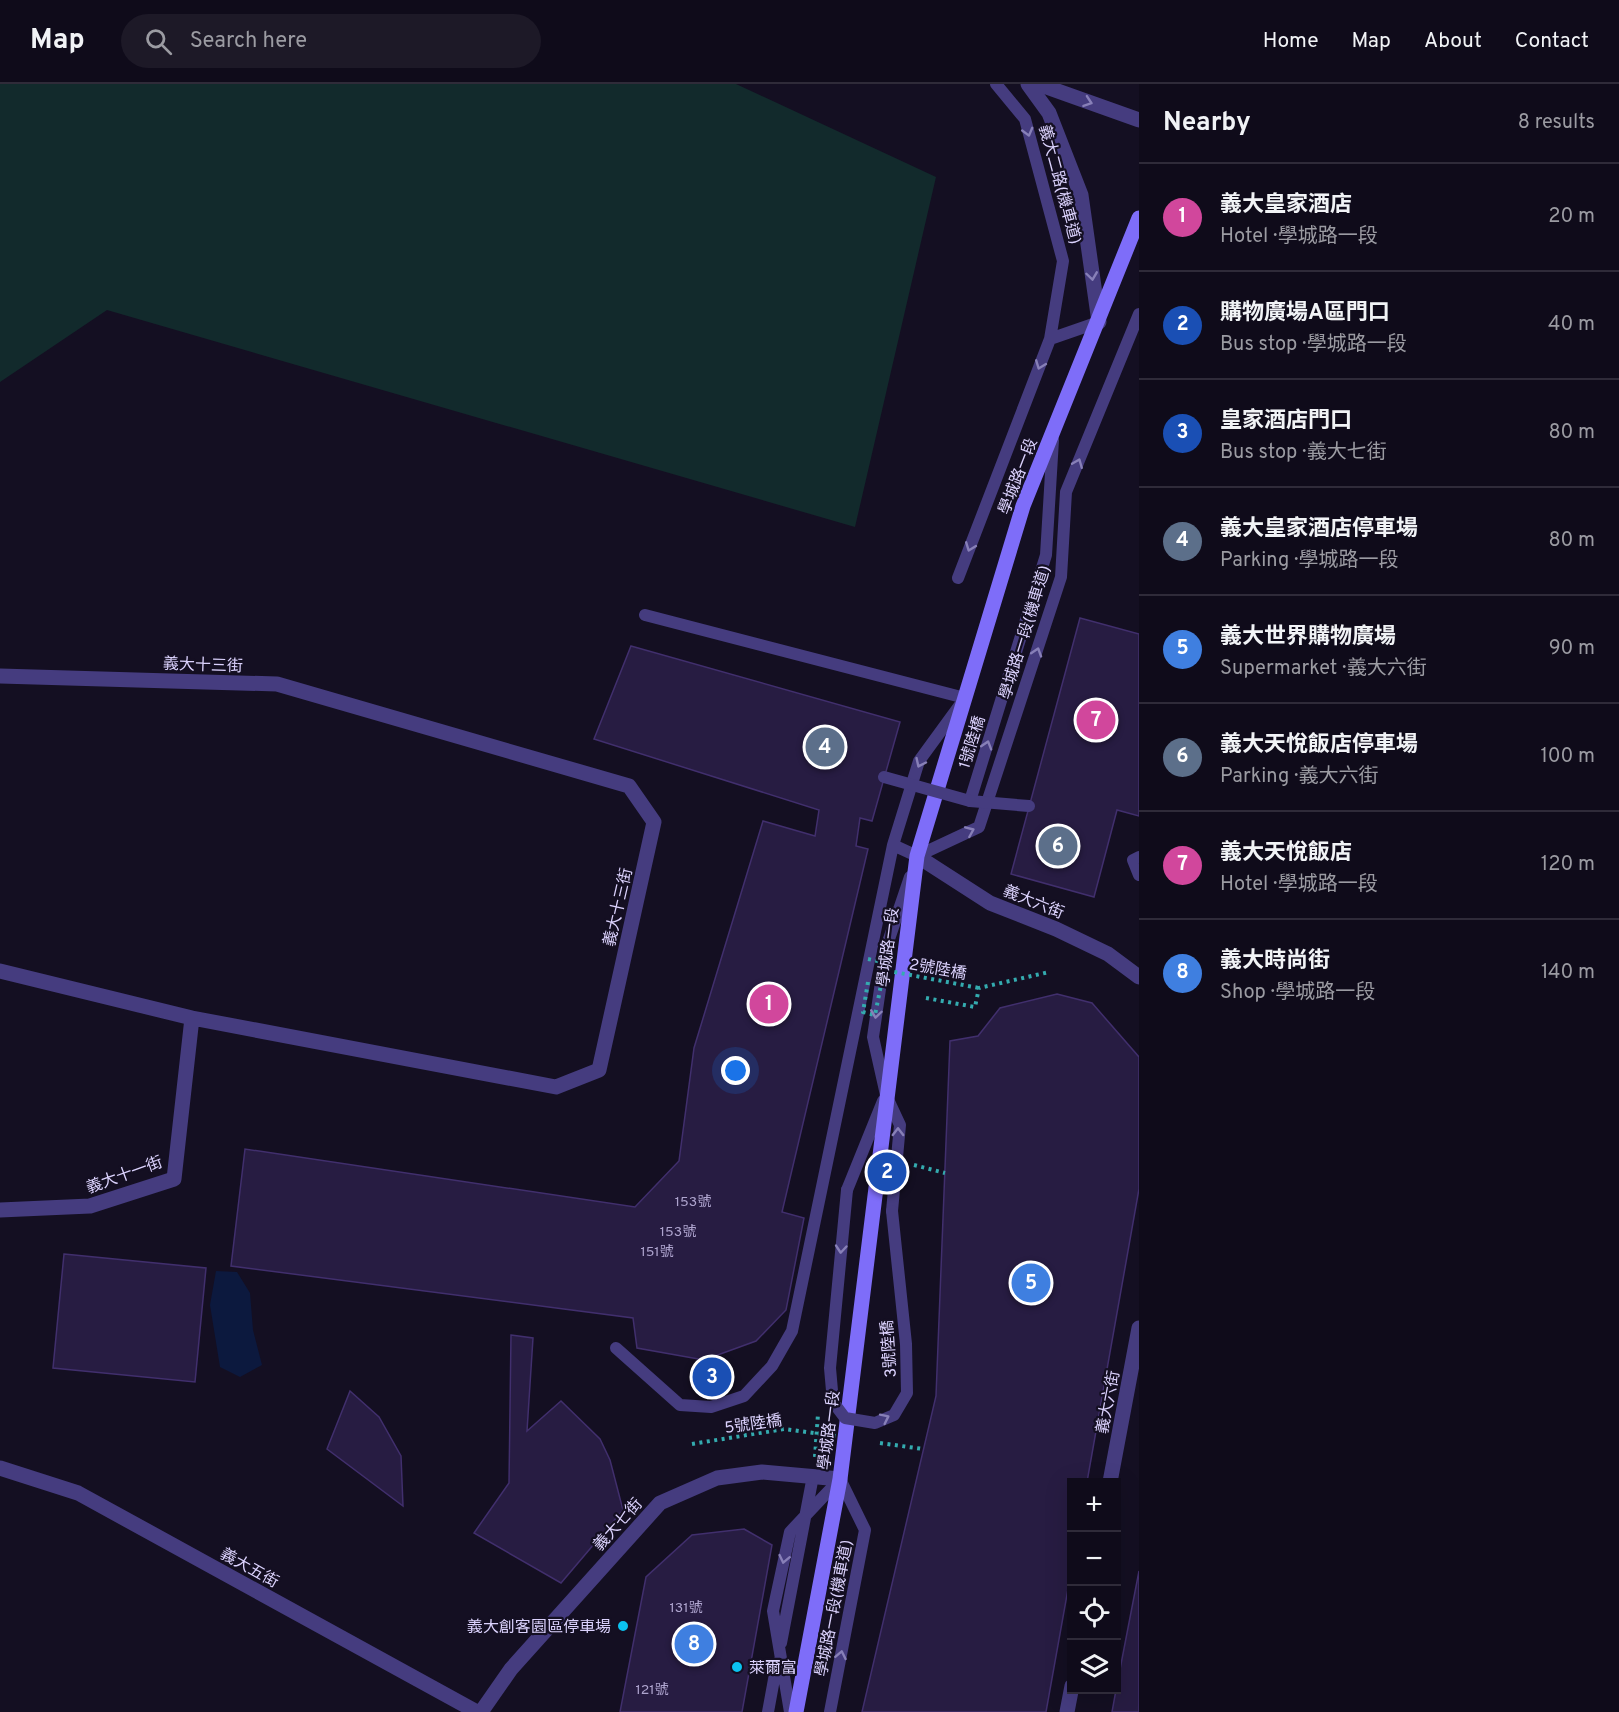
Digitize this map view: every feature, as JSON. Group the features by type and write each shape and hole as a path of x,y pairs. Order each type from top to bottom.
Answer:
{"main road":[{"name":"學城路一段","path":"796,1712 840,1479 917,856 1023,506 1139,218"}],"street":[{"path":"1028,84 1049,113 1081,195 1099,322"},
{"path":"1038,84 1139,120"},
{"name":"義大十三街","path":"0,676 277,684 629,786 654,822 599,1070 556,1087 192,1018 0,970"},
{"name":"義大六街","path":"917,856 990,903 1056,928 1108,954 1139,977"},
{"name":"義大十一街","path":"0,1210 90,1206 174,1179 192,1018"},
{"name":"義大六街","path":"1111,1478 1139,1328"},
{"name":"義大五街","path":"0,1468 78,1493 479,1712"},
{"name":"義大七街","path":"479,1712 511,1669 660,1503 717,1478 762,1473 840,1479"},
{"path":"1066,1712 1069,1694"}],"lane":[{"name":"義大二路(機車道)","path":"996,84 1025,119 1063,261 1050,339"},
{"name":"學城路一段(機車道)","path":"917,856 979,827 1061,578 1066,492 1139,314"},
{"path":"958,578 1050,339 1099,322"},
{"name":"1號陸橋","path":"970,801 1046,555 1053,432"},
{"path":"616,1348 680,1405 711,1407 744,1396 772,1366 792,1331 893,845 919,761 965,698 645,615"},
{"path":"884,777 970,801 1029,806"},
{"path":"893,845 917,856"},
{"path":"1139,857 1133,860 1139,875"},
{"name":"3號陸橋","path":"886,1095 900,1125 892,1211 906,1344 907,1393 894,1415 875,1423 845,1418 833,1402 830,1368 847,1190 886,1095"},
{"path":"873,1198 896,1178"},
{"path":"768,1712 813,1476"},
{"path":"806,1515 840,1479"},
{"name":"學城路一段(機車道)","path":"830,1712 865,1530 840,1479"},
{"path":"778,1657 790,1712"}],"path":[{"name":"2號陸橋","path":"868,959 886,963 884,970 979,988"},
{"path":"868,982 863,1012 875,1015 884,970"},
{"path":"926,998 975,1007 979,988 1049,972"},
{"path":"907,1164 945,1173"},
{"name":"5號陸橋","path":"692,1444 784,1429 842,1437"},
{"path":"877,1442 923,1449"}],"green space":[{"path":"0,84 736,84 936,177 855,527 107,310 0,382"}],"water":[{"path":"216,1271 237,1272 250,1293 253,1330 262,1365 240,1377 220,1367 210,1305"}],"building":[{"path":"1080,618 1139,634 1139,816 1117,810 1094,897 1011,874"},
{"path":"631,646 900,722 872,821 860,818 856,846 868,849 782,1212 804,1218 786,1310 756,1341 704,1360 637,1348 633,1318 231,1266 245,1149 635,1207 679,1161 694,1048 763,821 815,836 819,810 594,739"},
{"path":"1057,994 1092,1003 1139,1057 1139,1189 1088,1478 1067,1478 1067,1595 1046,1712 862,1712 936,1396 950,1041 978,1036 1000,1008"},
{"path":"64,1254 206,1268 195,1382 53,1368"},
{"path":"511,1335 533,1338 527,1431 561,1401 600,1439 610,1460 623,1510 561,1583 474,1533 509,1483"},
{"path":"350,1391 379,1417 401,1456 403,1506 327,1449"},
{"path":"744,1529 772,1545 742,1712 620,1712 646,1577 692,1535"},
{"path":"1139,1571 1139,1712 1112,1712 1115,1694 1121,1694 1121,1664"}],"place":[{"name":"義大天悅飯店","path":"1096,720"},
{"name":"義大皇家酒店停車場","path":"825,747"},
{"name":"義大天悅飯店停車場","path":"1058,846"},
{"name":"義大皇家酒店","path":"769,1004"},
{"name":"購物廣場A區門口","path":"887,1172"},
{"name":"義大世界購物廣場","path":"1031,1283"},
{"name":"皇家酒店門口","path":"712,1377"},
{"name":"義大創客園區停車場","path":"623,1626"},
{"name":"義大時尚街","path":"694,1644"},
{"name":"萊爾富","path":"737,1667"}]}
